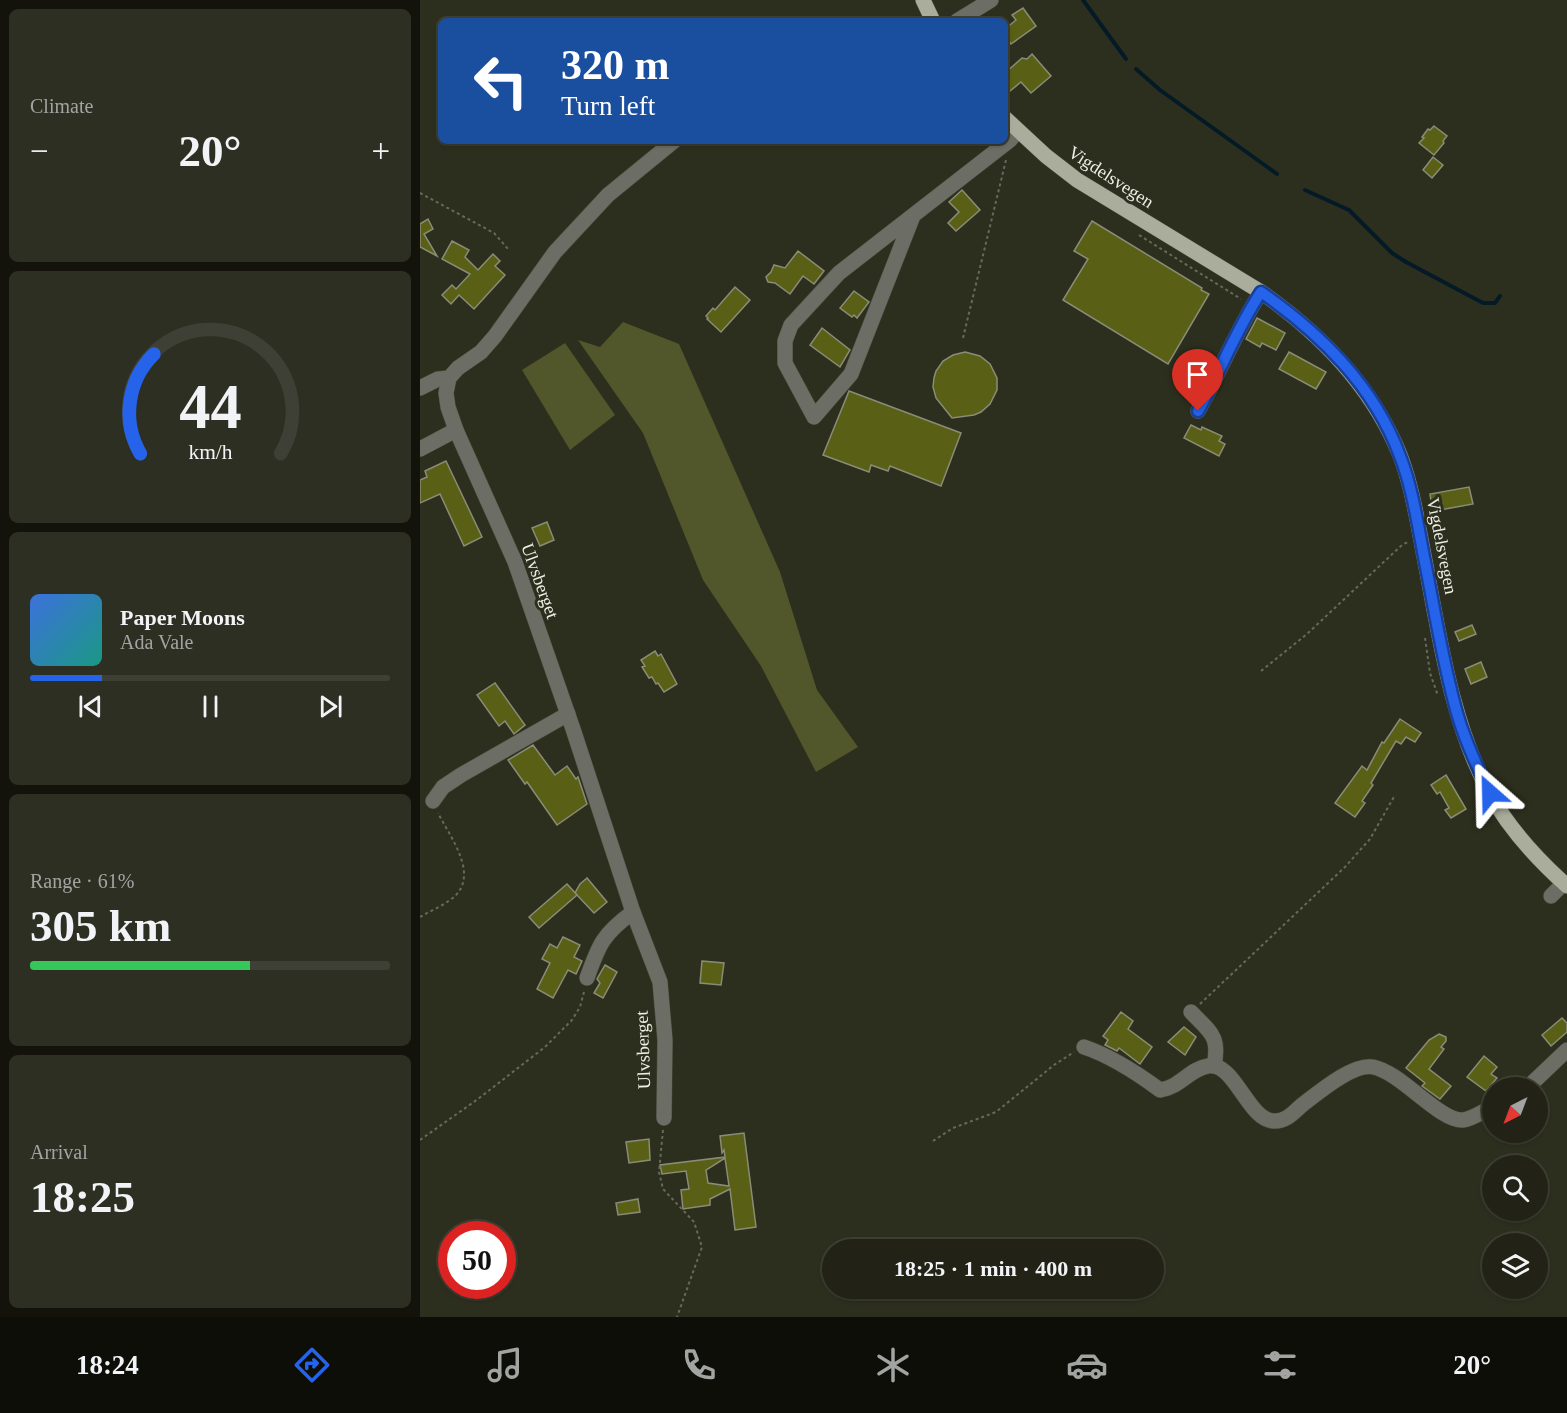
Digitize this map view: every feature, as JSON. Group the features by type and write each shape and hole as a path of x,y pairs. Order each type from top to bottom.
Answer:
{"main road":[{"path":"923,0 932,18"},
{"name":"Vigdelsvegen","path":"1008,124 1014,135 1077,180 1261,292 1304,324 1349,369 1388,428 1401,457 1411,491 1450,683 1458,715 1474,760 1490,793 1527,846 1565,884"}],"street":[{"path":"962,18 991,0"},
{"path":"1008,140 1014,135"},
{"path":"420,388 438,379 449,378 458,368 481,352 555,252 608,195 670,144"},
{"path":"913,216 850,374 814,417 785,363 785,341 791,325 839,273 1003,144"},
{"path":"1198,411 1261,292"},
{"name":"Ulvsberget","path":"449,378 446,393 456,430 515,562 633,912 660,982 664,1040 664,1118"},
{"path":"420,449 456,430"},
{"path":"433,801 443,787 461,775 568,714"},
{"path":"1551,896 1565,884"},
{"path":"587,978 597,949 605,935 633,912"},
{"path":"1191,1012 1215,1040 1217,1050 1214,1066"},
{"path":"1084,1047 1097,1051 1123,1065 1160,1090 1171,1089 1195,1070 1210,1065 1220,1068 1231,1077 1261,1116 1274,1122 1286,1119 1320,1092 1360,1068 1374,1067 1402,1082 1449,1118 1463,1120 1482,1111"},
{"path":"1539,1077 1567,1050"}],"path":[{"path":"963,338 1014,135"},
{"path":"420,193 494,233 508,249"},
{"path":"1134,232 1252,306"},
{"path":"1261,671 1307,634 1403,544 1420,539"},
{"path":"1423,629 1430,673 1439,701"},
{"path":"1191,1012 1345,867 1370,839 1395,795"},
{"path":"420,917 457,894 462,884 464,866 433,801"},
{"path":"420,1140 545,1047 572,1020 580,1007 587,978"},
{"path":"933,1141 953,1128 996,1112 1054,1065 1084,1047"},
{"path":"664,1118 659,1172 663,1189 694,1222 702,1247 677,1317"}],"green space":[{"path":"623,322 679,344 780,572 817,690 858,747 816,772 761,666 703,580 643,433 578,340 600,347"},
{"path":"565,343 615,415 570,450 522,370"}],"building":[{"path":"1023,8 1036,26 1011,44 1008,40 1008,27 1016,20 1012,15"},
{"path":"1032,54 1051,76 1031,93 1021,82 1008,93 1008,70 1022,58 1027,59"},
{"path":"1434,126 1447,136 1434,155 1419,143 1428,129"},
{"path":"1433,157 1443,165 1432,178 1423,170"},
{"path":"962,190 980,210 956,231 948,223 959,212 949,202"},
{"path":"428,219 433,229 424,234 437,256 420,247 420,224"},
{"path":"1092,221 1209,294 1168,364 1063,300 1088,259 1074,251"},
{"path":"452,241 469,250 465,257 478,270 493,254 500,261 495,266 505,275 474,309 459,295 451,304 442,295 452,285 456,289 470,274 442,259"},
{"path":"798,251 824,271 814,284 803,276 790,294 775,283 768,282 766,277 774,265 785,268"},
{"path":"735,287 750,300 721,332 706,316 713,308 715,310"},
{"path":"854,291 869,302 857,318 840,308"},
{"path":"1257,318 1285,333 1276,350 1262,343 1260,347 1246,339"},
{"path":"822,328 850,350 840,367 810,345"},
{"path":"965,352 980,356 990,364 997,378 997,390 990,404 981,412 952,418 936,398 933,387 934,378 943,361"},
{"path":"1289,352 1326,372 1316,389 1279,369"},
{"path":"849,391 961,433 941,486 890,466 888,471 871,465 869,472 823,455"},
{"path":"1191,425 1222,436 1219,441 1225,444 1219,456 1184,438"},
{"path":"446,461 482,537 464,546 440,494 420,503 420,480 427,477 425,471"},
{"path":"1469,487 1473,504 1440,510 1439,507 1432,508 1430,494"},
{"path":"547,522 554,540 540,546 532,528"},
{"path":"1472,625 1476,634 1459,641 1455,632"},
{"path":"655,651 658,656 661,654 677,684 664,692 652,677 649,678 642,667 645,666 641,660"},
{"path":"1481,662 1487,677 1471,684 1465,669"},
{"path":"495,683 525,725 514,734 505,721 499,726 477,695"},
{"path":"1400,719 1421,733 1415,742 1406,737 1401,744 1396,741 1362,801 1365,803 1355,817 1335,803 1362,766 1367,770 1382,742 1384,743"},
{"path":"533,745 555,775 567,766 576,779 578,777 587,804 557,825 527,782 525,784 508,760"},
{"path":"1446,775 1466,809 1451,818 1445,810 1449,808 1440,792 1437,794 1431,785"},
{"path":"587,878 607,902 594,913 575,893"},
{"path":"567,884 577,895 539,928 529,917"},
{"path":"563,937 580,945 574,957 582,961 576,974 568,970 553,998 537,989 550,963 542,959 550,944 557,948"},
{"path":"702,961 724,963 721,985 700,983"},
{"path":"605,965 617,972 603,998 594,993 600,983 597,979"},
{"path":"1121,1012 1133,1021 1128,1029 1152,1047 1140,1064 1119,1048 1117,1051 1105,1045 1108,1040 1103,1036"},
{"path":"1562,1018 1567,1023 1567,1032 1551,1046 1542,1035"},
{"path":"1184,1027 1196,1037 1185,1055 1168,1042"},
{"path":"1439,1034 1446,1037 1441,1047 1444,1049 1429,1069 1451,1086 1440,1099 1422,1086 1425,1083 1406,1068 1429,1040"},
{"path":"1484,1056 1497,1067 1491,1074 1496,1077 1482,1077 1482,1088 1467,1077"},
{"path":"744,1133 756,1227 735,1230 730,1189 710,1199 710,1205 683,1209 681,1190 689,1189 686,1171 662,1174 660,1165 725,1157 724,1150 722,1153 720,1136","holes":["725,1158 729,1186 708,1183 706,1170"]},
{"path":"649,1139 650,1160 629,1163 626,1142"},
{"path":"638,1199 640,1212 618,1215 616,1203"}],"waterway":[{"path":"1083,0 1126,59"},
{"path":"1136,69 1160,90 1277,174"},
{"path":"1305,190 1349,210 1392,253 1406,262 1483,303 1495,303 1500,296"}],"route":[{"path":"1198,411 1261,292 1304,324 1349,369 1388,428 1401,457 1411,491 1446,669 1458,715 1474,760 1490,793"}]}
